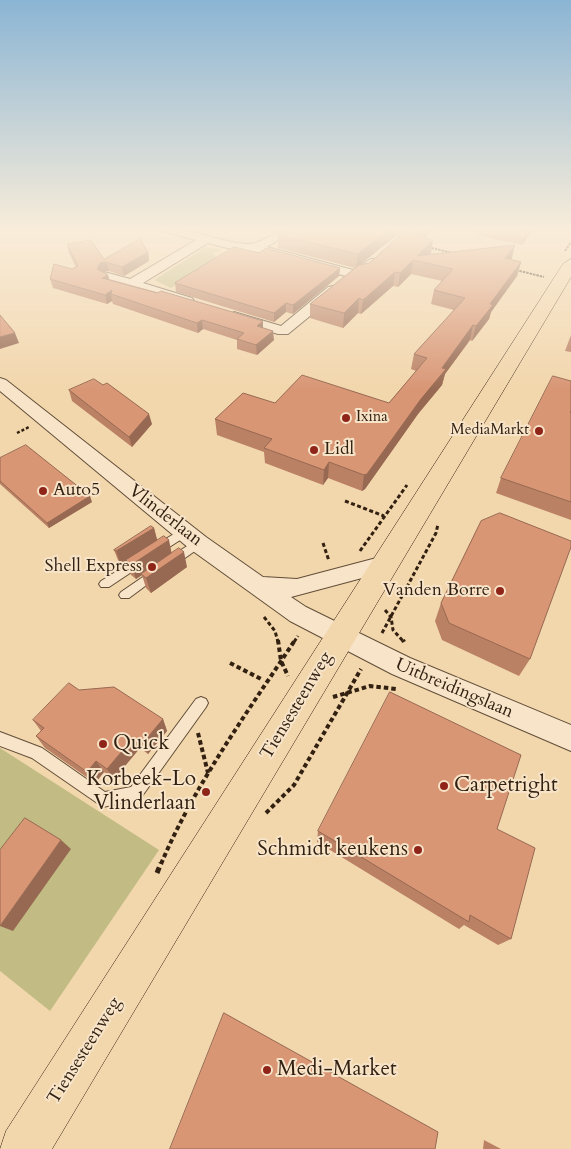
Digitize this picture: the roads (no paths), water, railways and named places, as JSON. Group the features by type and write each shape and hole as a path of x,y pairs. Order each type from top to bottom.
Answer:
{"main road":[{"name":"Tiensesteenweg","path":"24,1149 559,283"}],"street":[{"path":"127,283 198,305"},
{"path":"217,310 283,331 342,283"},
{"name":"Vlinderlaan","path":"0,383 191,537 298,614 340,636"},
{"path":"259,586 297,588 348,572 384,564"},
{"name":"Uitbreidingslaan","path":"340,636 456,690 571,738"}],"lane":[{"path":"105,584 191,537"},
{"path":"125,595 191,537"},
{"path":"0,739 37,753 103,800 135,794 201,703"}],"place":[{"name":"Ixina","path":"346,418"},
{"name":"MediaMarkt","path":"539,431"},
{"name":"Lidl","path":"314,450"},
{"name":"Auto5","path":"43,491"},
{"name":"Shell Express","path":"152,567"},
{"name":"Vanden Borre","path":"500,591"},
{"name":"Quick","path":"103,744"},
{"name":"Carpetright","path":"444,786"},
{"name":"Korbeek-Lo Vlinderlaan","path":"206,792"},
{"name":"Schmidt keukens","path":"418,850"},
{"name":"Medi-Market","path":"267,1070"}]}
